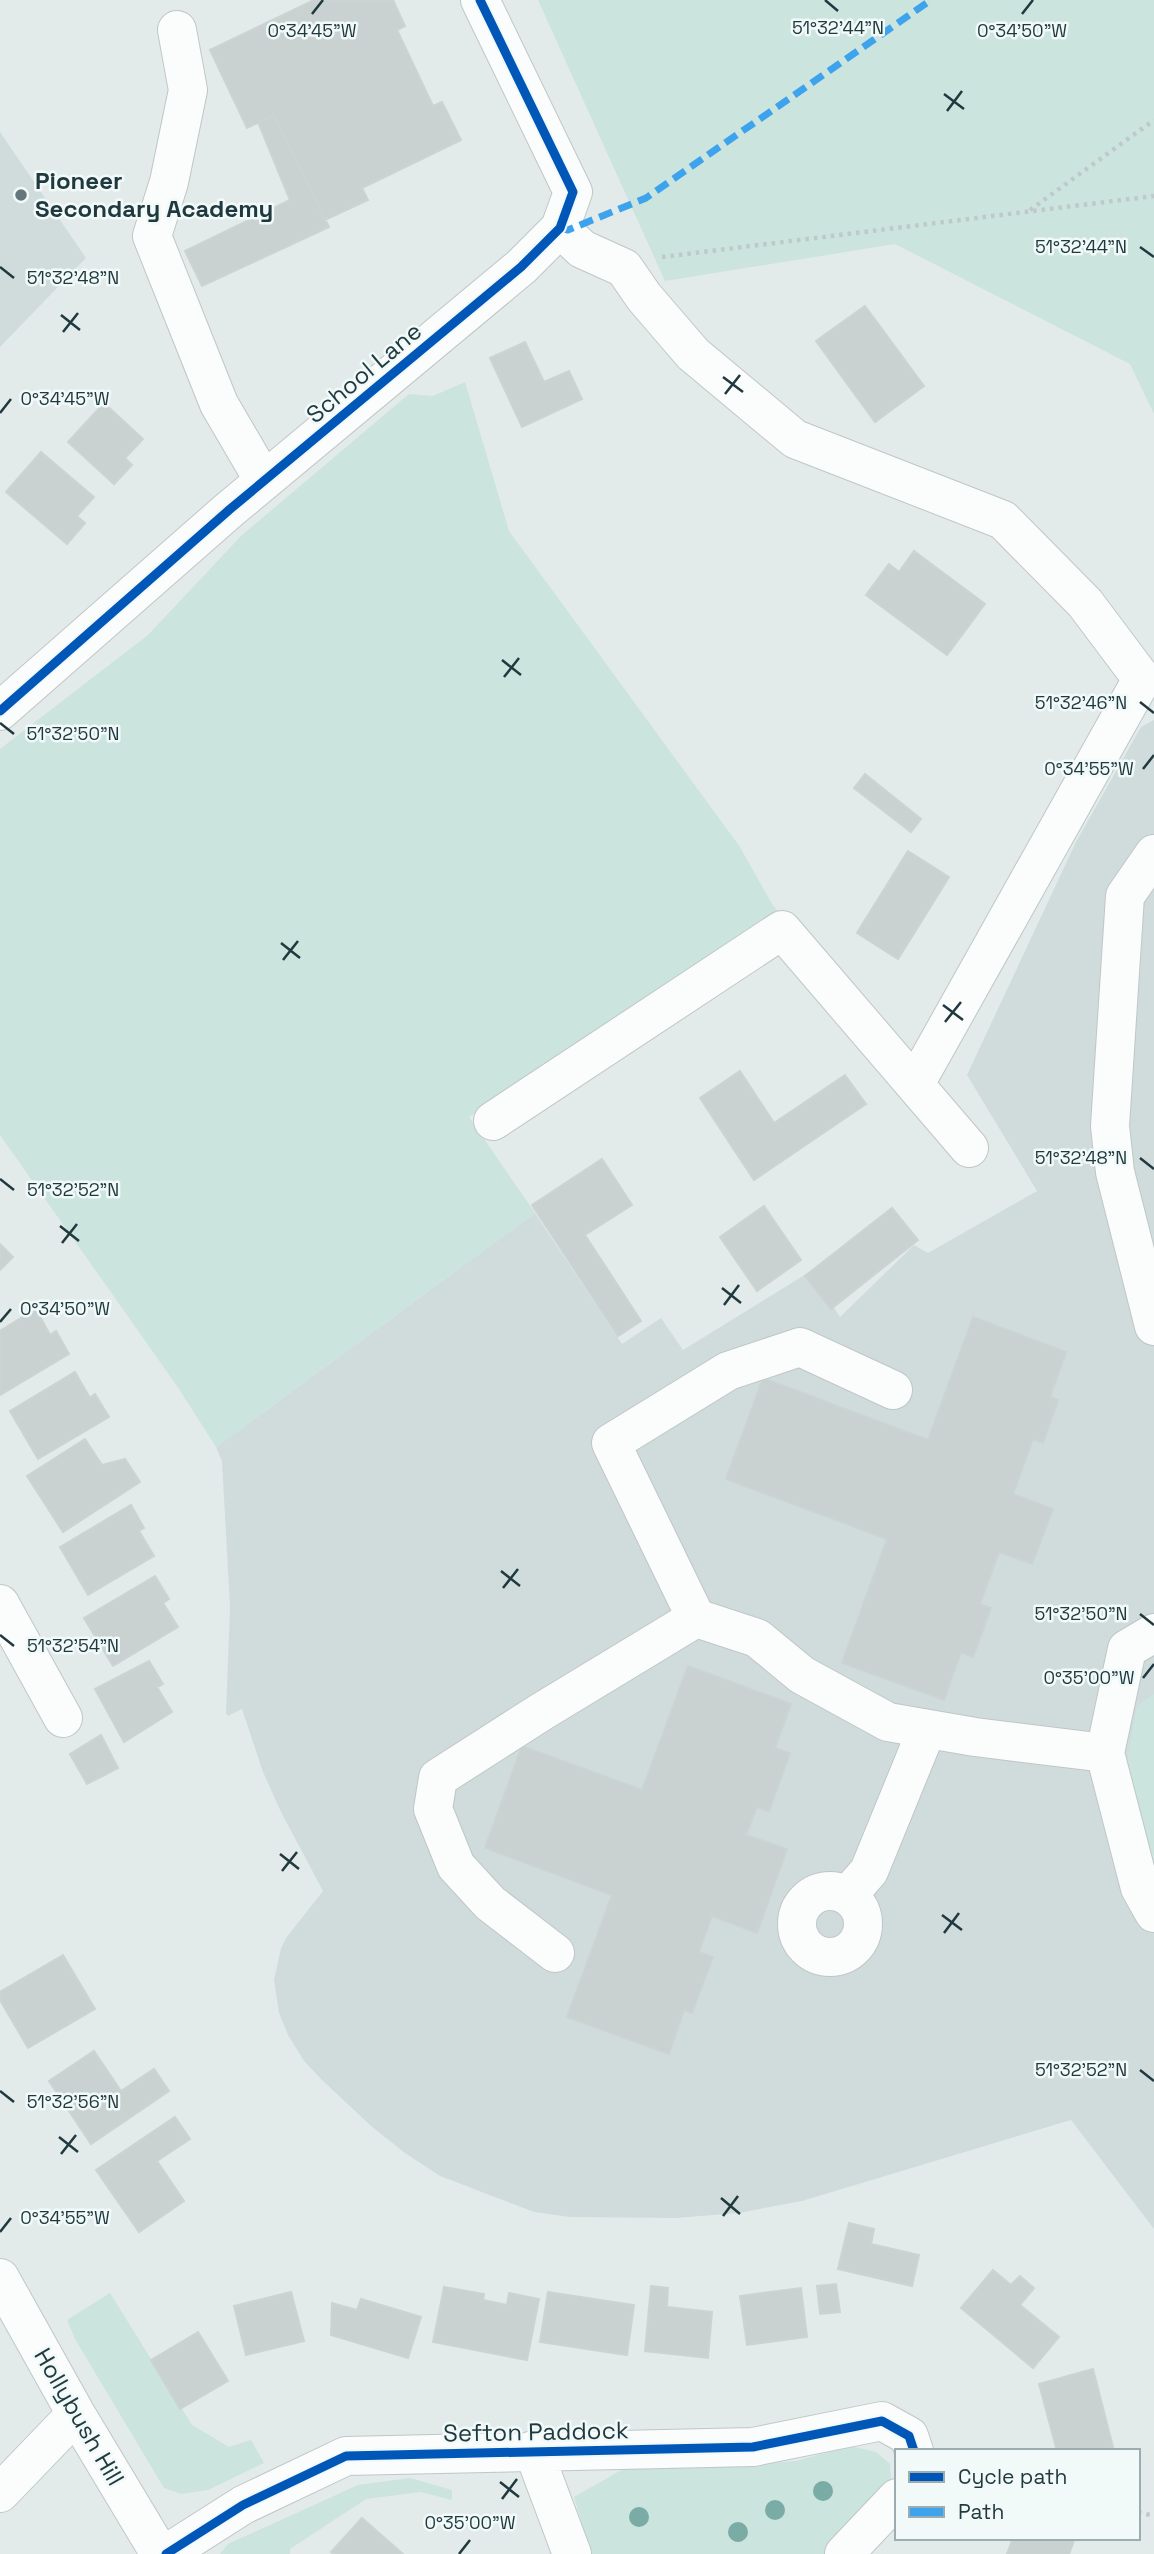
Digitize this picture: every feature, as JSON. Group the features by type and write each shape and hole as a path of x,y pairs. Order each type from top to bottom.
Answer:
{"street":[{"name":"School Lane","path":"0,711 264,481 521,267 560,228 573,192 480,0"},
{"path":"177,30 188,90 169,182 152,236 219,404 264,481"},
{"path":"560,228 582,249 624,268 644,297 693,354 795,439 1003,520 1085,603 1142,679 915,1084"},
{"path":"1153,857 1125,896 1110,1126 1115,1172 1154,1326"},
{"path":"493,1121 782,930 969,1148"},
{"path":"893,1390 800,1347 728,1371 611,1444 696,1618 757,1638 802,1675 888,1722 1105,1753"},
{"path":"0,1604 64,1718"},
{"path":"555,1954 490,1903 457,1866 433,1810 438,1778 696,1618"},
{"path":"1154,1633 1127,1648 1105,1753 1140,1888 1154,1913"},
{"path":"848,1895 869,1871 927,1729"},
{"name":"Hollybush Hill","path":"0,2278 76,2414 160,2554"},
{"path":"0,2493 76,2414"},
{"name":"Sefton Paddock","path":"166,2554 243,2505 346,2456 753,2447 882,2421 909,2436 913,2449"},
{"name":"Sefton Paddock","path":"533,2450 572,2554"},
{"path":"844,2554 895,2500"}],"path":[{"path":"1027,212 1154,120"},
{"path":"649,259 1154,196"}],"shaded area":[{"name":"Pioneer Secondary Academy","path":"0,132 86,258 0,347"},
{"path":"1154,720 1154,2229 1071,2120 802,2201 739,2213 675,2218 570,2217 534,2212 440,2176 371,2126 322,2080 304,2061 288,2035 279,2013 274,1980 281,1948 323,1891 263,1772 242,1709 228,1716 226,1713 230,1607 222,1461 216,1447 535,1213 622,1344 661,1318 683,1350 811,1271 840,1317 914,1245 928,1253 1037,1191 967,1075 1076,842 1141,727"}],"green space":[{"path":"538,0 1154,0 1154,414 1130,364 895,244 665,281"},
{"path":"465,382 509,531 740,847 772,904 787,922 469,1117 535,1213 216,1447 177,1386 0,1135 0,749 148,635 241,536 409,394 433,396"},
{"path":"1154,1694 1154,1872 1124,1778 1137,1706"},
{"path":"110,2293 192,2425 229,2447 251,2440 264,2463 208,2490 181,2494 164,2488 75,2339 67,2320"},
{"path":"850,2446 876,2452 890,2464 892,2489 831,2554 591,2554 574,2497 625,2468 718,2467 796,2461"},
{"path":"410,2478 452,2490 452,2500 421,2492 366,2499 290,2549 290,2554 220,2554 228,2544 358,2485"}],"building":[{"path":"314,0 393,0 405,26 397,30 433,106 442,102 461,140 362,188 368,200 325,220 274,115 247,128 210,50"},
{"path":"274,115 329,227 202,286 185,251 290,200 258,122"},
{"path":"865,306 924,386 875,422 816,341"},
{"path":"525,342 544,382 569,371 582,399 522,427 490,358"},
{"path":"104,403 143,439 125,458 132,465 114,484 68,442"},
{"path":"41,452 94,497 77,516 85,523 67,544 6,492"},
{"path":"914,551 985,604 947,655 866,595 889,564 899,572"},
{"path":"865,774 921,819 911,832 854,788"},
{"path":"908,851 949,877 898,959 857,933"},
{"path":"740,1071 774,1123 845,1075 866,1104 754,1180 700,1098"},
{"path":"602,1159 632,1205 585,1235 641,1321 618,1336 532,1205"},
{"path":"764,1206 801,1260 757,1291 720,1237"},
{"path":"892,1208 918,1240 831,1309 805,1276"},
{"path":"0,1244 13,1257 0,1270"},
{"path":"36,1309 50,1335 56,1331 69,1354 0,1395 0,1331"},
{"path":"973,1317 1066,1352 1050,1397 1058,1400 1043,1443 1033,1439 1013,1494 1053,1509 1032,1564 999,1552 980,1604 991,1608 973,1657 961,1652 944,1700 842,1663 887,1539 726,1479 763,1378 928,1440"},
{"path":"75,1372 90,1398 95,1394 109,1417 38,1459 10,1411"},
{"path":"85,1439 102,1465 125,1459 140,1482 63,1532 27,1476"},
{"path":"131,1505 144,1528 139,1531 154,1556 88,1595 60,1547"},
{"path":"155,1576 169,1599 163,1603 178,1627 113,1666 84,1618"},
{"path":"149,1661 163,1684 157,1687 172,1712 124,1742 95,1689"},
{"path":"688,1666 791,1704 775,1748 790,1753 769,1811 757,1807 746,1835 787,1849 757,1933 712,1916 699,1952 713,1957 692,2013 684,2010 669,2054 567,2017 612,1895 485,1848 522,1746 642,1790"},
{"path":"101,1735 118,1768 87,1784 70,1754"},
{"path":"63,1955 95,2009 28,2048 0,2000 0,1992"},
{"path":"94,2051 121,2091 154,2069 169,2091 91,2144 49,2081"},
{"path":"175,2117 190,2139 157,2161 184,2201 139,2232 96,2170"},
{"path":"849,2223 874,2229 871,2244 919,2255 912,2286 838,2269"},
{"path":"993,2270 1011,2285 1020,2276 1034,2288 1020,2305 1059,2337 1033,2368 961,2308"},
{"path":"836,2284 840,2312 820,2314 817,2286"},
{"path":"651,2286 668,2288 667,2307 712,2312 708,2358 645,2351"},
{"path":"444,2287 484,2294 483,2300 507,2305 509,2293 539,2299 527,2360 433,2342"},
{"path":"801,2288 807,2337 747,2345 740,2296"},
{"path":"291,2292 304,2341 246,2355 234,2306"},
{"path":"548,2292 634,2305 627,2355 540,2342"},
{"path":"361,2299 421,2317 408,2358 331,2335 332,2303 357,2310"},
{"path":"198,2332 228,2381 180,2409 151,2360"},
{"path":"1093,2369 1113,2449 1056,2449 1039,2384"},
{"path":"362,2518 403,2554 331,2552"},
{"path":"1012,2540 1074,2540 1069,2554 1007,2554"}],"marked path":[{"path":"560,228 568,230 646,198 931,0"}],"cycle path":[{"path":"0,711 229,510 521,267 560,228 573,192 480,0"},
{"path":"166,2554 243,2505 346,2456 753,2447 882,2421 909,2436 913,2449"}],"place":[{"name":"Pioneer Secondary Academy","path":"21,195"}]}
